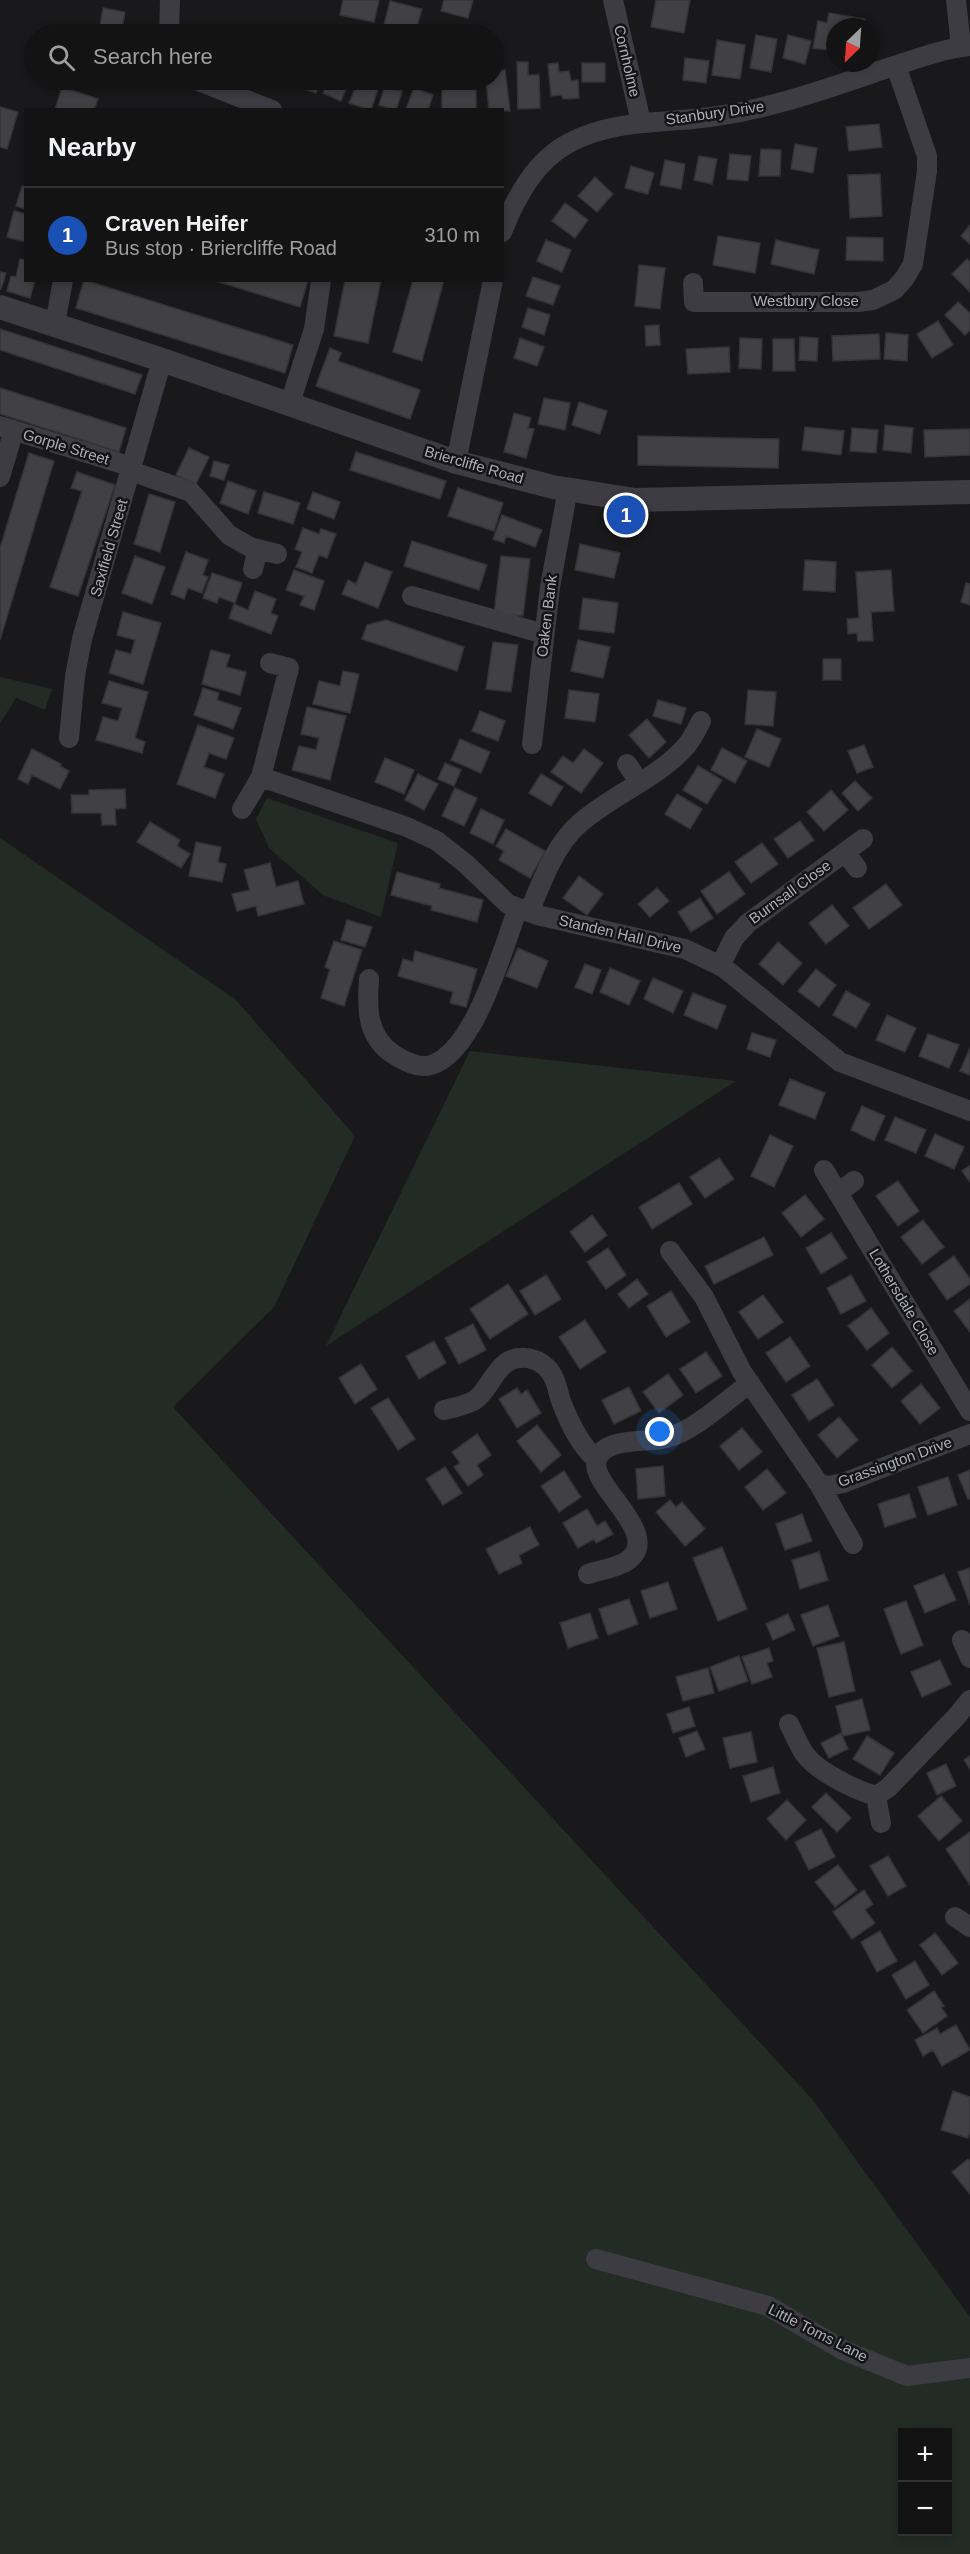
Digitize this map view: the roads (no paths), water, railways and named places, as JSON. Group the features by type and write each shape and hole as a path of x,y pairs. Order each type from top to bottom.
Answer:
{"street":[{"path":"169,24 170,0"},
{"name":"Cornholme","path":"613,0 641,122"},
{"path":"956,0 966,46"},
{"name":"Stanbury Drive","path":"504,222 509,198 543,163 568,143 594,132 641,122 693,120 750,112 966,46"},
{"name":"Westbury Close","path":"694,300 858,302 873,300 894,290 904,279 913,264 927,171 927,156 896,66"},
{"path":"221,90 267,108"},
{"path":"55,324 63,282"},
{"path":"290,403 314,329 321,282"},
{"path":"456,462 492,282"},
{"name":"Briercliffe Road","path":"0,307 290,403 456,462 568,489 634,500 970,492"},
{"name":"Saxifield Street","path":"69,738 75,676 82,639 162,360"},
{"path":"0,477 7,428"},
{"name":"Gorple Street","path":"7,428 131,469 191,492 229,535 258,549 277,554"},
{"name":"Oaken Bank","path":"532,744 556,547 568,489"},
{"path":"253,569 258,549"},
{"path":"412,596 544,634"},
{"path":"242,809 261,777 288,667"},
{"path":"369,979 367,1013 374,1032 390,1052 414,1065 430,1065 450,1055 469,1032 524,910 558,851 577,825 603,804 666,765 688,744 701,721"},
{"path":"627,764 639,782"},
{"name":"Standen Hall Drive","path":"261,777 407,827 437,841 466,864 508,904 524,910 685,949 720,966 840,1062 970,1111"},
{"name":"Burnsall Close","path":"720,966 734,938 748,922 863,839"},
{"name":"Burnsall Close","path":"844,852 857,868"},
{"name":"Lothersdale Close","path":"824,1170 970,1411"},
{"path":"838,1193 854,1181"},
{"name":"Grassington Drive","path":"670,1251 704,1297 750,1383 819,1484 853,1544"},
{"path":"444,1410 465,1406 477,1399 505,1364 513,1359 533,1360 546,1366 554,1377 572,1428 586,1451 596,1460"},
{"path":"588,1574 627,1561 635,1553 637,1545 636,1532 597,1470 596,1460 602,1451 616,1445 666,1438 688,1428 750,1383"},
{"name":"Grassington Drive","path":"819,1484 829,1486 843,1483 970,1434"},
{"path":"962,1640 970,1658"},
{"path":"876,1796 888,1788 970,1700"},
{"path":"789,1724 805,1755 860,1791 876,1796"},
{"path":"876,1796 881,1823"},
{"name":"Little Toms Lane","path":"596,2259 768,2306 843,2350 907,2376 970,2368"}],"place":[{"name":"Craven Heifer","path":"626,515"}]}
